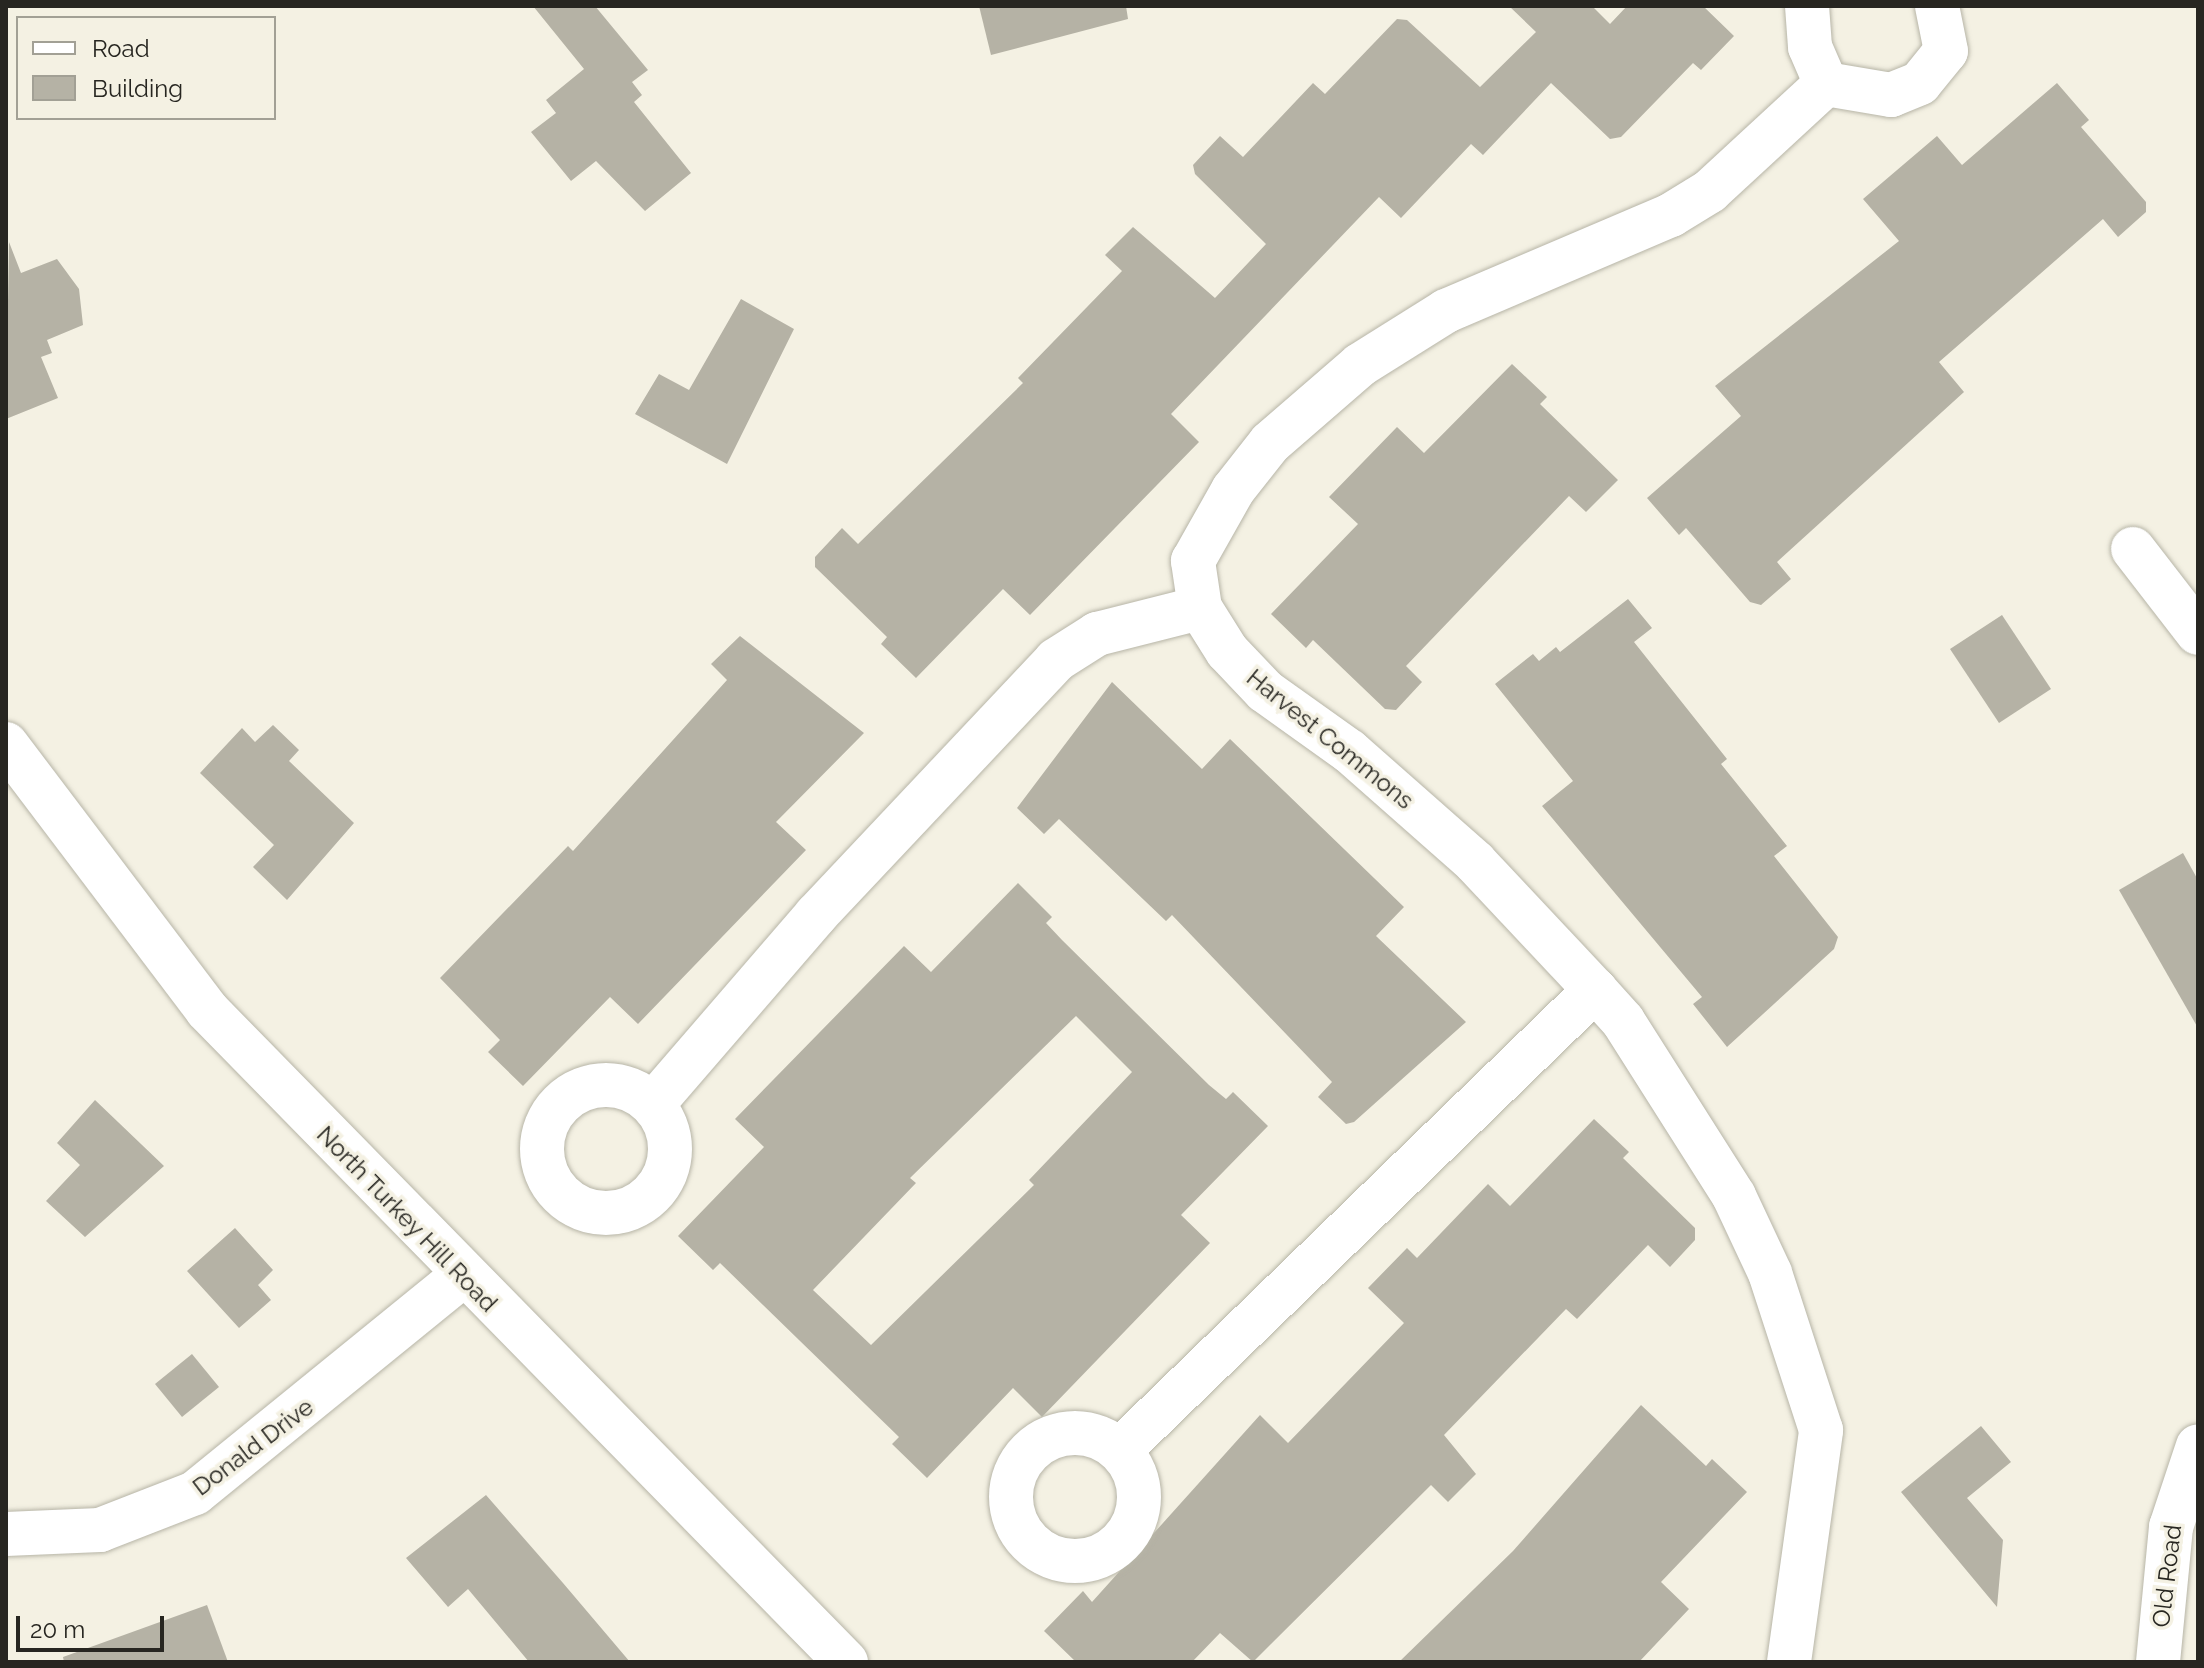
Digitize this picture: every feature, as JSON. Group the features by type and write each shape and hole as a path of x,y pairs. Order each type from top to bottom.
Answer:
{"street":[{"path":"1807,6 1810,47 1826,84 1891,95 1920,83 1946,51 1937,6"},
{"name":"Harvest Commons","path":"1789,1662 1821,1430 1770,1273 1734,1196 1623,1021 1595,990 1475,862 1349,751 1265,691 1200,608 1193,561 1233,490 1312,402 1404,332 1710,191 1826,84"},
{"path":"2133,549 2198,633"},
{"path":"653,1104 816,915 1056,660 1097,634 1200,608"},
{"name":"North Turkey Hill Road","path":"6,744 207,1010 462,1276 846,1662"},
{"path":"1121,1449 1595,990"},
{"name":"Donald Drive","path":"6,1534 100,1530 195,1493 462,1276"},
{"name":"Harvest Commons","path":"1757,1662 1796,1469 1802,1375"},
{"name":"Old Road","path":"2158,1662 2171,1527 2198,1446"}],"building":[{"path":"533,6 595,6 648,70 632,82 642,95 634,102 691,173 645,211 596,161 571,181 531,132 556,113 546,100 584,69"},
{"path":"979,6 1126,6 1128,19 991,55"},
{"path":"1509,6 1592,6 1610,24 1627,6 1703,6 1734,36 1701,70 1693,63 1621,137 1610,139 1551,83 1483,155 1471,144 1401,218 1379,197 1171,414 1199,442 1030,615 1003,589 916,678 881,644 887,637 815,567 815,557 842,528 858,544 1023,383 1018,378 1122,271 1105,255 1133,227 1215,298 1266,244 1195,174 1193,165 1220,136 1243,157 1313,83 1325,94 1397,19 1407,20 1480,87 1536,32"},
{"path":"2057,83 2089,120 2081,127 2146,202 2146,212 2118,237 2103,219 1939,362 1964,392 1777,562 1791,579 1761,605 1750,602 1686,528 1679,535 1647,498 1741,416 1715,386 1899,241 1863,199 1937,136 1962,165"},
{"path":"9,242 21,273 57,259 79,289 83,325 47,340 52,353 41,357 58,398 6,419"},
{"path":"741,299 794,329 727,464 635,414 659,374 689,390"},
{"path":"1512,364 1547,397 1540,404 1618,480 1586,512 1569,496 1406,666 1422,682 1396,710 1385,709 1313,640 1306,648 1271,614 1358,524 1329,497 1397,427 1424,453"},
{"path":"1628,599 1652,628 1634,642 1727,759 1721,764 1787,846 1774,856 1838,937 1834,949 1727,1047 1693,1004 1702,997 1542,806 1573,781 1495,684 1533,654 1539,661 1556,647 1560,652"},
{"path":"2002,615 2051,689 1999,723 1950,649"},
{"path":"740,636 864,733 776,822 806,850 638,1024 610,997 523,1086 488,1052 500,1040 440,978 568,846 573,851 727,680 711,664"},
{"path":"1112,682 1202,769 1230,739 1404,907 1376,936 1466,1022 1354,1122 1346,1124 1318,1097 1332,1082 1172,915 1166,921 1059,819 1044,834 1017,808"},
{"path":"273,725 299,750 289,761 354,823 287,900 253,867 274,845 200,773 242,728 255,742"},
{"path":"2183,853 2198,880 2198,1028 2119,890"},
{"path":"1018,883 1052,917 1046,923 1062,940 1209,1085 1226,1099 1233,1092 1268,1126 1181,1215 1210,1243 1042,1417 1013,1388 927,1478 892,1444 899,1437 720,1263 713,1270 678,1236 764,1147 735,1119 904,946 931,972","holes":["1076,1016 1132,1072 1029,1180 1034,1185 871,1345 813,1290 916,1183 910,1178"]},
{"path":"95,1100 164,1166 85,1237 46,1201 80,1165 57,1143"},
{"path":"1594,1119 1629,1152 1623,1158 1695,1228 1695,1240 1670,1267 1648,1245 1577,1319 1566,1309 1444,1435 1476,1474 1448,1502 1431,1485 1253,1662 1220,1633 1192,1662 1076,1662 1044,1631 1083,1591 1092,1602 1260,1415 1288,1443 1404,1323 1368,1288 1407,1248 1417,1258 1488,1184 1510,1206"},
{"path":"235,1228 273,1270 258,1285 271,1300 239,1328 187,1271"},
{"path":"192,1354 219,1387 182,1417 155,1384"},
{"path":"1641,1405 1706,1466 1712,1459 1747,1492 1661,1582 1689,1609 1639,1662 1399,1662 1513,1551"},
{"path":"1981,1426 2011,1462 1967,1498 2003,1540 1997,1607 1901,1492"},
{"path":"486,1495 630,1662 529,1662 468,1589 448,1607 406,1558"},
{"path":"207,1605 228,1662 64,1662 63,1657"}]}
